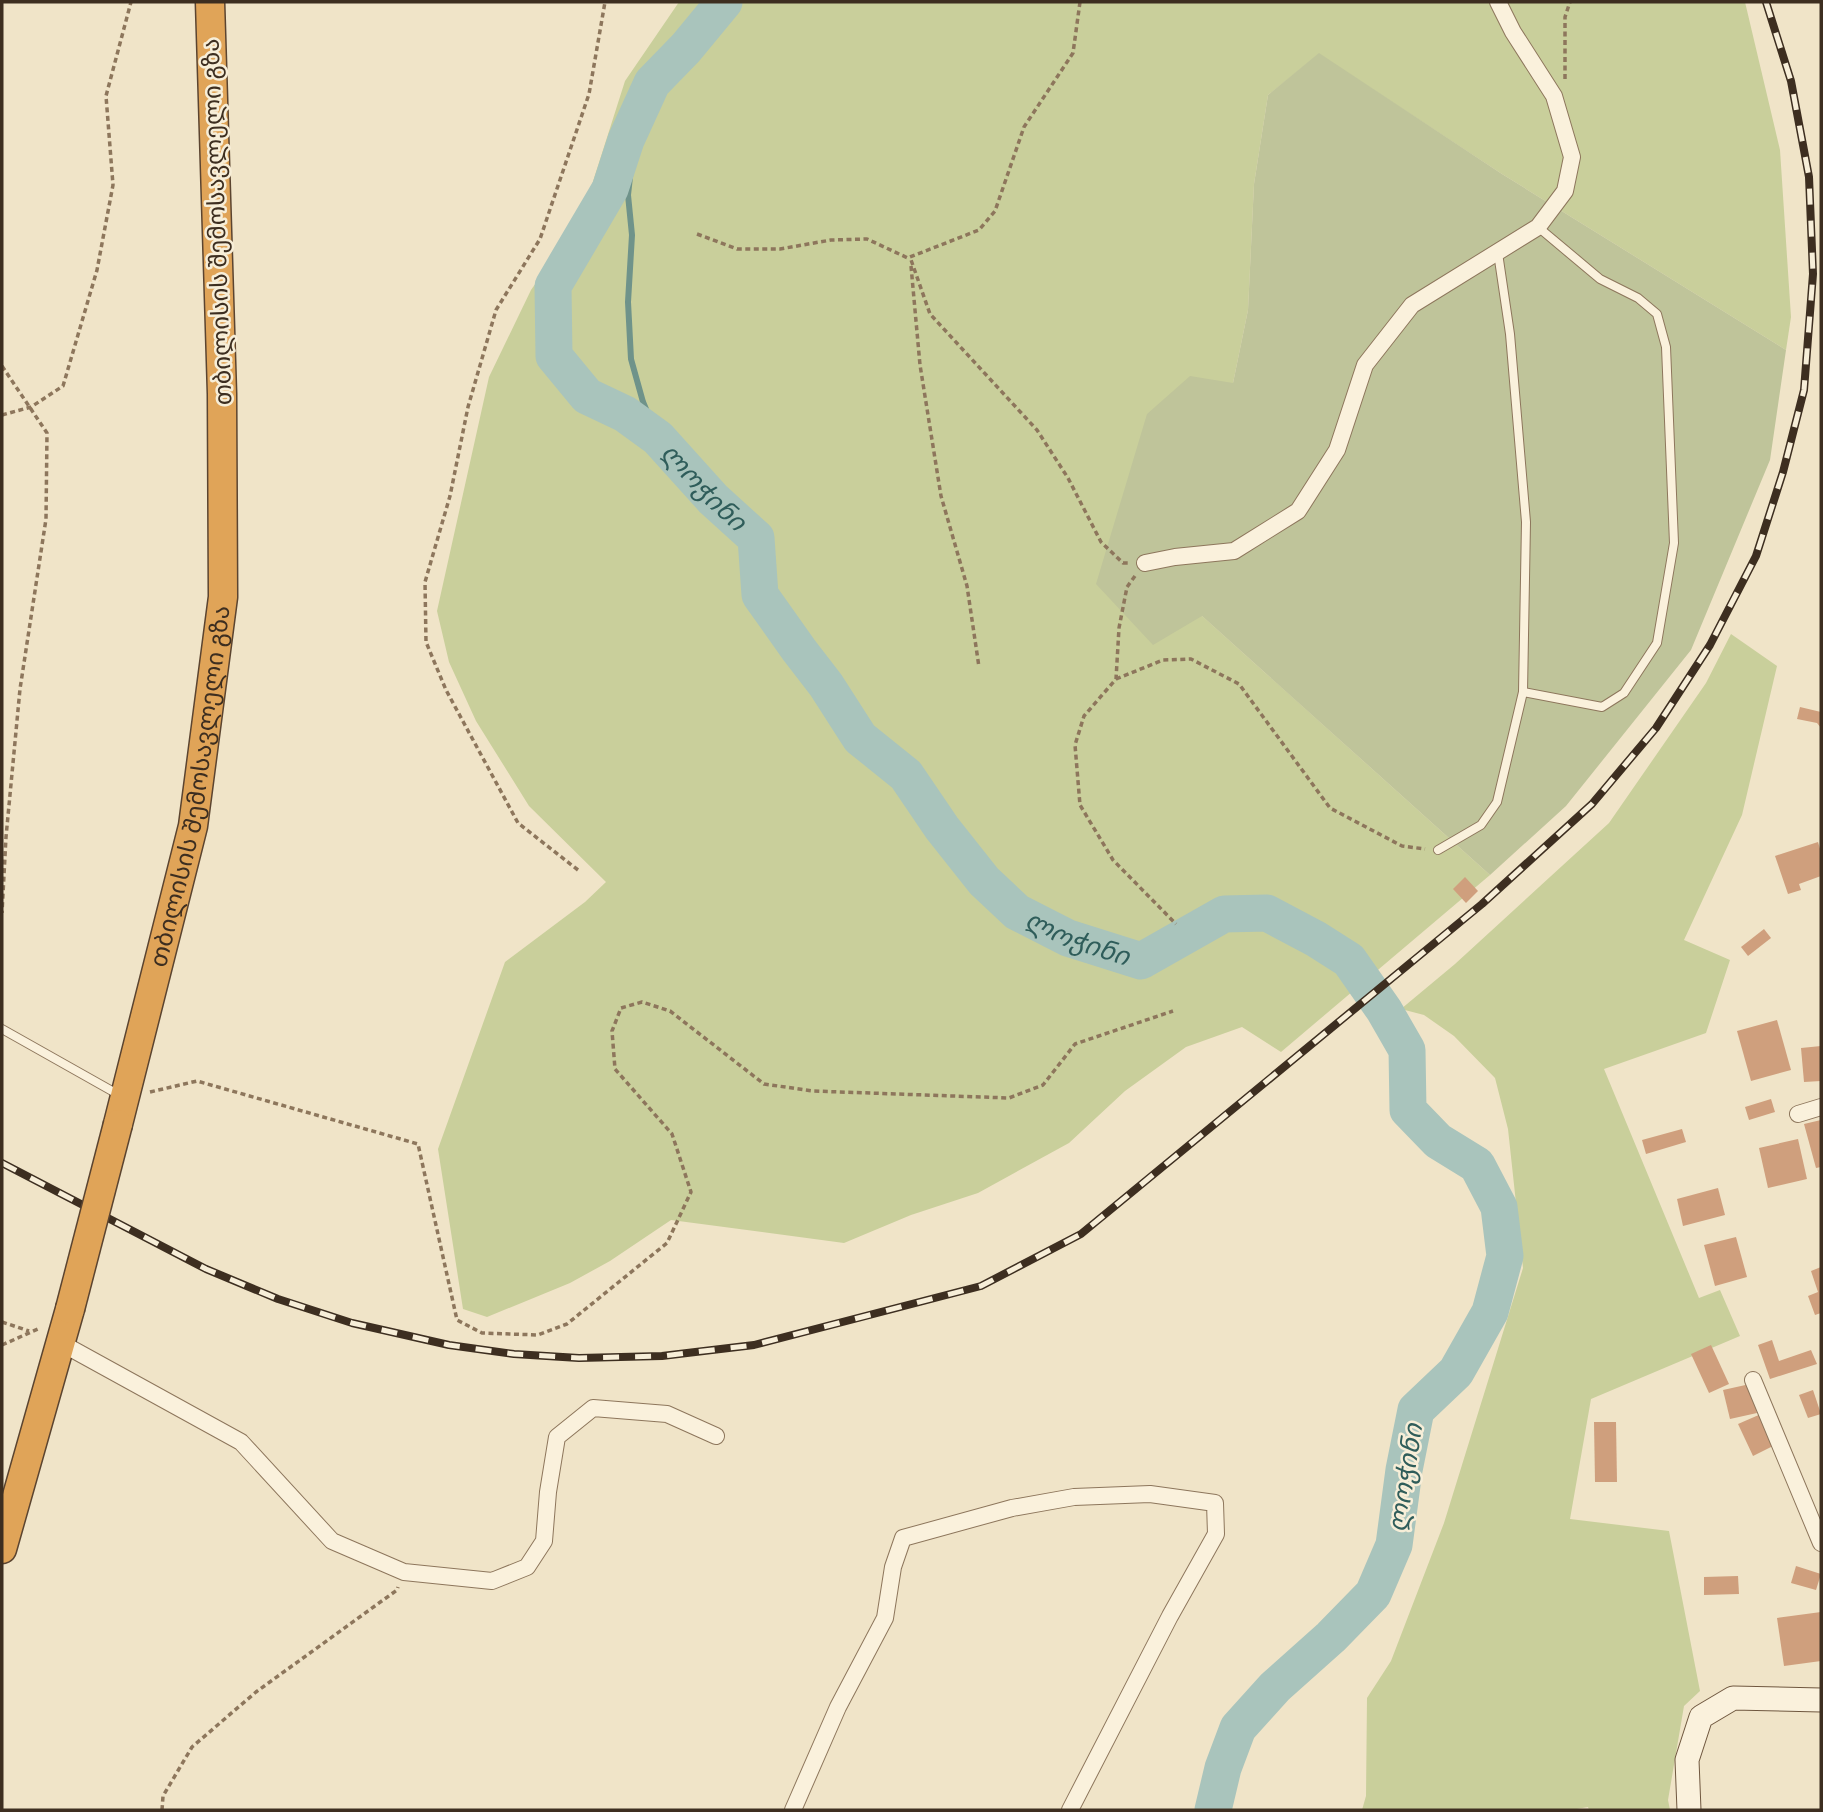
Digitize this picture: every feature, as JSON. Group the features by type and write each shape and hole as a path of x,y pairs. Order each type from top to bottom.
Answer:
{"highway":[{"name":"თბილისის შემოსავლელი გზა","path":"2,1549 66,1323 193,826 223,597 222,394 210,2"}],"street":[{"path":"1145,563 1175,556 1234,551 1298,511 1337,450 1365,365 1412,305 1538,227 1565,191 1572,157 1554,96 1513,32 1498,2"},
{"path":"1798,1114 1821,1107"},
{"path":"66,1323 242,1442 332,1541 404,1572 492,1581 527,1566 544,1541 548,1492 557,1437 593,1408 667,1414 716,1436"},
{"path":"1753,1380 1821,1543"},
{"path":"793,1810 838,1707 885,1618 893,1567 903,1538 1012,1508 1074,1497 1150,1494 1215,1503 1216,1534 1170,1616 1070,1810"},
{"path":"1689,1810 1687,1760 1701,1717 1733,1698 1821,1700"}],"lane":[{"path":"1523,692 1602,707 1624,693 1657,643 1674,543 1666,347 1657,314 1638,298 1600,279 1538,227"},
{"path":"1438,850 1481,825 1497,802 1523,692 1526,522 1510,334 1498,253"},
{"path":"2,1029 120,1111"}],"path":[{"path":"2,415 31,407 63,386 97,270 113,186 106,96 131,2"},
{"path":"578,870 518,822 446,690 426,642 425,582 450,496 468,407 496,310 540,239 589,94 605,2"},
{"path":"697,234 737,249 780,248 831,240 867,239 910,257 979,230 996,211 1024,127 1073,53 1080,2"},
{"path":"1565,88 1565,17 1570,2"},
{"path":"910,257 930,314 1037,430 1068,478 1101,542 1123,563 1145,563"},
{"path":"910,257 920,365 941,496 967,586 979,667"},
{"path":"2,366 47,433 46,519 20,689 6,837 2,913"},
{"path":"1115,679 1119,628 1127,587 1145,563"},
{"path":"1176,924 1113,860 1080,805 1075,745 1084,716 1115,679 1163,660 1191,659 1239,684 1330,808 1402,846 1438,850"},
{"path":"120,1111 197,1081 418,1144 457,1320 482,1333 538,1335 567,1324 667,1243 691,1192 672,1134 615,1069 612,1031 621,1007 642,1002 670,1011 764,1084 813,1091 1009,1098 1043,1085 1075,1044 1173,1011"},
{"path":"2,1322 32,1332"},
{"path":"2,1345 32,1332 66,1323"},
{"path":"162,1810 163,1796 192,1747 256,1692 397,1590 404,1572"}],"green space":[{"path":"679,2 1745,2 1780,150 1791,317 1786,350 1502,174 1319,54 1268,95 1254,184 1248,310 1233,383 1201,615 1490,875 1281,1052 1242,1027 1186,1047 1125,1091 1069,1143 978,1193 911,1215 844,1243 671,1220 610,1261 570,1283 487,1317 463,1309 438,1149 505,962 585,902 606,882 529,806 476,721 449,662 437,611 489,377 531,290 581,219 625,81"},
{"path":"1319,53 1502,174 1786,350 1770,460 1691,650 1566,806 1490,875 1202,616 1153,645 1096,584 1147,414 1190,376 1233,383 1248,310 1254,184 1268,95"},
{"path":"1731,634 1777,666 1742,815 1684,940 1730,960 1706,1033 1604,1069 1699,1298 1720,1290 1740,1336 1591,1399 1570,1519 1669,1531 1700,1691 1684,1706 1668,1800 1670,1810 1589,1810 1588,1807 1571,1810 1362,1810 1366,1796 1367,1698 1391,1661 1444,1523 1523,1268 1508,1129 1495,1078 1454,1036 1424,1015 1401,1009 1455,964 1609,823 1706,683"}],"building":[{"path":"1800,707 1821,712 1821,728 1817,723 1797,719"},
{"path":"1818,842 1821,852 1821,876 1799,884 1801,890 1788,894 1775,856"},
{"path":"1465,877 1478,891 1466,903 1453,889"},
{"path":"1764,929 1771,938 1748,956 1741,947"},
{"path":"1777,1020 1791,1070 1751,1081 1737,1031"},
{"path":"1821,1046 1821,1081 1804,1082 1801,1048"},
{"path":"1771,1099 1775,1112 1749,1120 1745,1107"},
{"path":"1821,1120 1821,1167 1816,1168 1804,1124"},
{"path":"1682,1129 1686,1142 1646,1154 1642,1140"},
{"path":"1798,1139 1807,1179 1768,1188 1759,1148"},
{"path":"1718,1188 1725,1215 1683,1226 1677,1199"},
{"path":"1736,1237 1747,1277 1715,1286 1704,1245"},
{"path":"1821,1267 1821,1313 1815,1315 1808,1296 1818,1292 1811,1271"},
{"path":"1772,1340 1779,1361 1811,1350 1817,1364 1770,1379 1758,1345"},
{"path":"1711,1345 1729,1384 1709,1393 1691,1354"},
{"path":"1750,1384 1757,1413 1730,1419 1723,1390"},
{"path":"1813,1390 1821,1414 1808,1418 1799,1395"},
{"path":"1761,1414 1775,1445 1753,1456 1738,1424"},
{"path":"1594,1422 1616,1422 1617,1482 1595,1482"},
{"path":"1796,1566 1821,1574 1816,1590 1791,1583"},
{"path":"1738,1576 1739,1594 1704,1595 1704,1577"},
{"path":"1821,1612 1821,1661 1784,1666 1777,1618"}],"waterway":[{"name":"ლოჭინი","path":"724,2 686,48 652,83 626,140 610,189 553,286 554,356 587,396 625,414 658,438 713,499 756,538 760,595 826,685 860,738 906,775 942,828 984,881 1017,912 1068,938 1141,961 1224,914 1267,913 1316,939 1349,960 1384,1010 1407,1050 1408,1110 1438,1141 1477,1165 1499,1207 1505,1256 1490,1312 1456,1372 1416,1410 1404,1470 1394,1545 1373,1594 1331,1637 1275,1687 1238,1728 1223,1768 1213,1810"},
{"path":"626,140 631,168 628,195 632,235 628,302 631,359 643,402 658,438"}],"railway":[{"path":"2,1163 206,1269 278,1299 352,1323 449,1345 514,1354 579,1358 662,1356 754,1345 981,1286 1081,1234 1482,904 1592,804 1656,728 1710,645 1756,556 1783,472 1804,390 1813,274 1809,177 1791,81 1766,2"}]}
